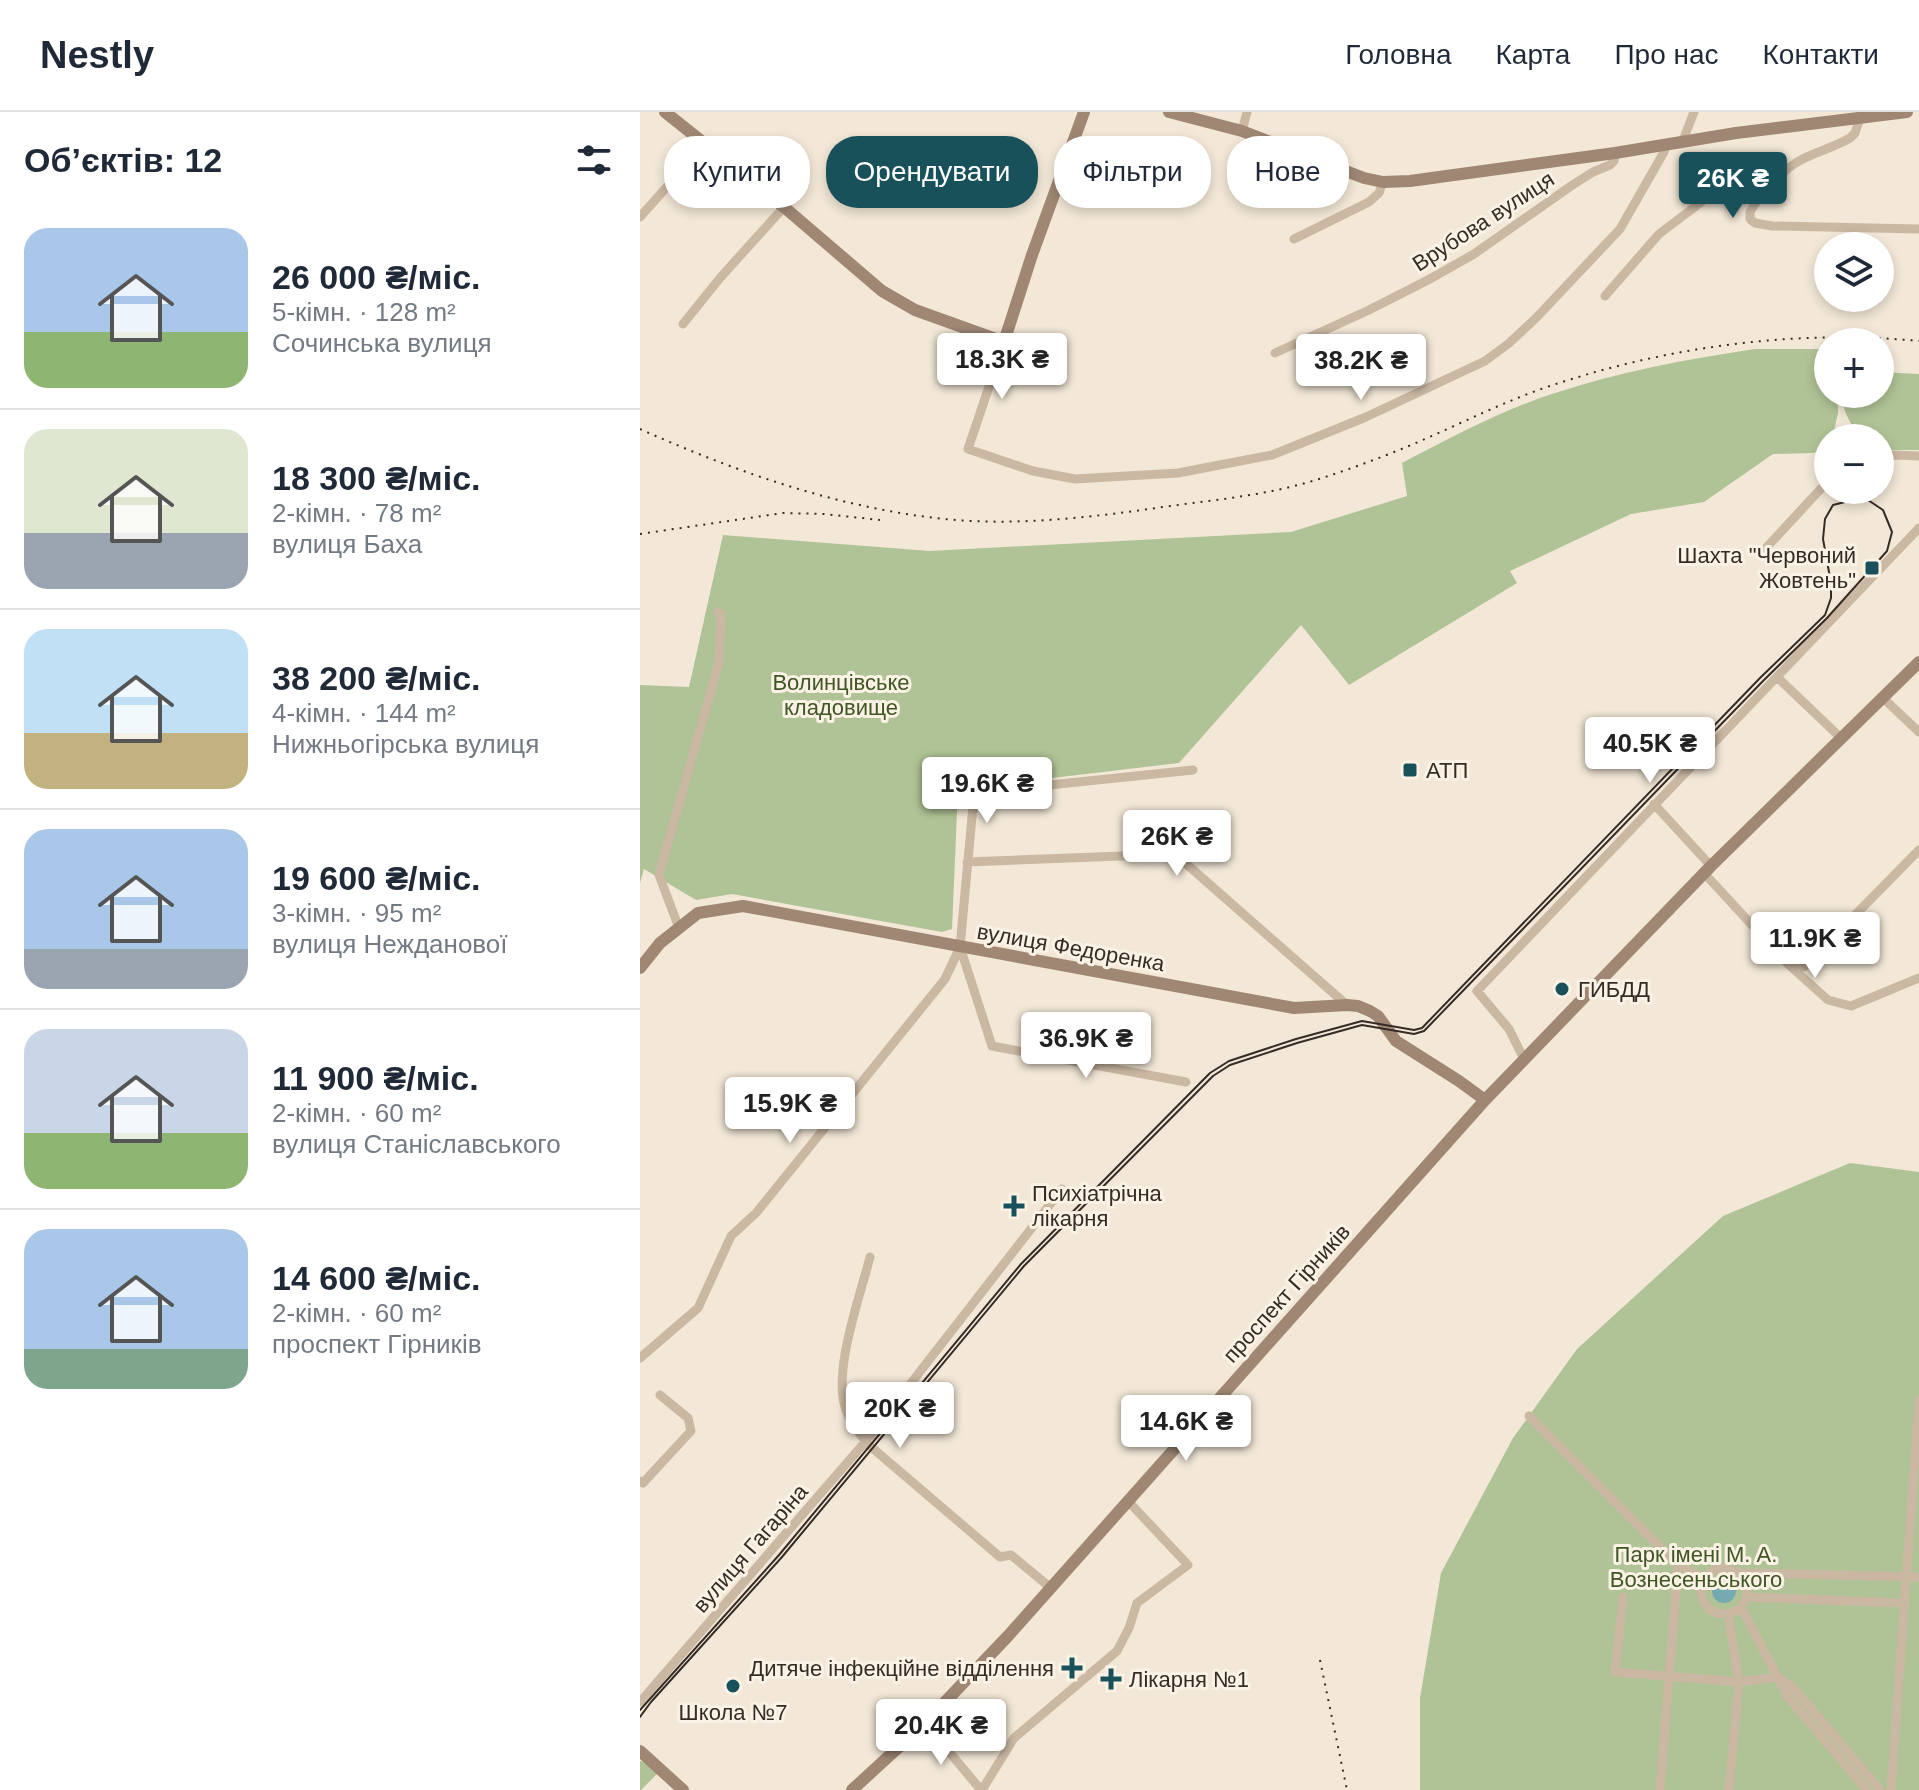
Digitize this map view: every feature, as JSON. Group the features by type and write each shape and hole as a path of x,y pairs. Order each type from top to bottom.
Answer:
{"street":[{"path":"665,112 693,136"},
{"path":"1084,112 1032,255 968,449 1033,471 1075,479 1178,473 1272,455 1366,417 1485,361 1536,318 1620,229 1666,145"},
{"path":"1169,112 1242,131 1364,178 1383,182 1410,181 1736,133 1907,112"},
{"path":"1242,131 1247,112"},
{"path":"1682,143 1694,112"},
{"path":"1860,118 1850,138 1785,169 1749,216 1752,221 1772,226 1919,229"},
{"name":"Врубова вулиця","path":"1275,353 1369,310 1474,254 1571,186 1610,165 1615,153"},
{"path":"1605,296 1659,234 1712,194 1732,181 1755,172 1768,175 1775,181"},
{"path":"1294,239 1369,202 1379,193 1383,182"},
{"path":"640,217 664,190"},
{"path":"683,324 783,208"},
{"path":"785,208 897,301 1004,342"},
{"path":"1894,455 1919,456"},
{"path":"1766,548 1814,496"},
{"path":"1524,1059 1509,1029 1477,991 1919,528"},
{"path":"679,928 659,875 719,662 721,614 718,612"},
{"name":"проспект Гірників","path":"852,1790 925,1723 1051,1588 1485,1100 1708,869 1919,662"},
{"path":"1777,677 1841,738"},
{"path":"1883,698 1919,732"},
{"path":"640,1358 698,1308 731,1236 756,1213 945,979 960,947 973,806 993,791 1193,770"},
{"path":"1654,804 1789,965 1828,1000 1851,1006 1919,978"},
{"path":"1789,965 1804,967 1919,850"},
{"path":"967,862 1175,854 1347,1005"},
{"name":"вулиця Федоренка","path":"640,968 660,943 698,913 743,906 1294,1008 1358,1006 1378,1016 1396,1041 1485,1100"},
{"path":"960,947 992,1046 1186,1082"},
{"name":"вулиця Гагаріна","path":"640,1702 866,1441 1062,1189"},
{"path":"870,1257 841,1381 845,1408 856,1430 1000,1557 1011,1555 1051,1588"},
{"path":"640,1481 643,1483 691,1431 688,1418 660,1395"},
{"path":"1891,1790 1919,1400"},
{"path":"1529,1416 1678,1565 1704,1578"},
{"path":"925,1723 982,1790 1014,1738 1117,1651 1137,1603 1188,1565 1128,1501"},
{"path":"1660,1790 1678,1565"},
{"path":"1739,1573 1747,1586 1743,1602 1728,1614 1713,1612 1703,1601 1701,1593 1704,1578 1717,1569 1725,1568 1739,1573 1919,1577"},
{"path":"1623,1597 1615,1672 1739,1682 1777,1677 1792,1686 1880,1790"},
{"path":"1743,1602 1903,1603"},
{"path":"1743,1602 1788,1697 1867,1790"},
{"path":"1728,1614 1739,1682 1729,1790"},
{"path":"640,1751 683,1790"}],"green space":[{"name":"Волинцівське кладовище","path":"1755,349 1814,349 1814,408 1838,408 1836,424 1814,424 1814,453 1773,454 1704,502 1631,514 1510,571 1517,583 1349,685 1301,625 1179,763 958,789 952,929 942,932 732,894 696,900 644,869 640,883 640,685 689,687 723,535 930,551 1291,532 1407,496 1402,463 1513,408 1577,386 1678,362"},
{"path":"1894,373 1919,374 1919,450 1894,450 1894,424 1851,424 1844,408 1894,408"},
{"name":"Парк імені М. А. Вознесеньського","path":"1850,1163 1919,1172 1919,1790 1420,1790 1420,1698 1441,1573 1513,1438 1577,1349 1723,1216"},
{"path":"640,1761 646,1762 658,1773 641,1790 640,1790"}],"water":[{"path":"1724,1579 1735,1586 1736,1591 1729,1602 1724,1603 1713,1596 1712,1591 1719,1580"}],"tram line":[{"path":"640,1710 779,1555 1021,1264 1210,1073 1229,1061 1362,1021 1414,1030 1422,1028 1760,678 1825,615 1831,598 1831,583 1823,539 1825,519 1833,505 1868,500 1883,510 1892,532 1887,551 1827,618 1424,1031 1414,1034 1362,1025 1230,1065 1213,1076 1024,1266 782,1557 640,1717"}],"railway":[{"path":"640,429 713,460 789,486 866,506 944,519 997,522 1050,520 1218,500 1299,485 1385,456 1547,387 1637,361 1730,344 1777,340 1872,338 1919,341"},
{"path":"640,534 783,513 880,520"},
{"path":"1320,1660 1347,1790"}],"place":[{"name":"Шахта \"Червоний Жовтень\"","path":"1872,568"},
{"name":"АТП","path":"1410,770"},
{"name":"ГИБДД","path":"1562,989"},
{"name":"Психіатрічна лікарня","path":"1014,1206"},
{"name":"Дитяче інфекційне відділення","path":"1072,1668"},
{"name":"Лікарня №1","path":"1111,1679"},
{"name":"Школа №7","path":"733,1686"}]}
